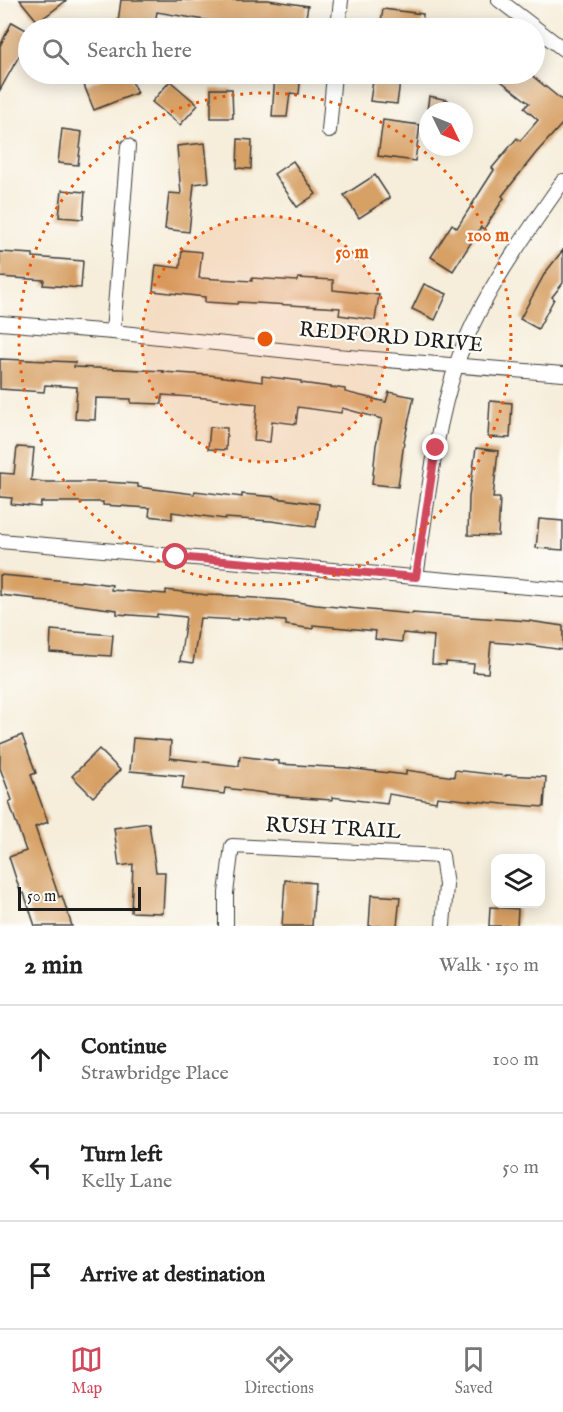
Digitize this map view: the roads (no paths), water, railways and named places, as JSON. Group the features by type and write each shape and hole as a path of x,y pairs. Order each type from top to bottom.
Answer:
{"street":[{"path":"339,18 341,0"},
{"path":"499,0 523,18"},
{"path":"545,35 563,49"},
{"path":"329,131 333,84"},
{"path":"113,332 128,146"},
{"path":"416,577 437,438 456,366 477,314 521,241 563,181"},
{"name":"REDFORD DRIVE","path":"0,323 113,332 336,356 563,374"},
{"path":"0,541 563,590"},
{"name":"RUSH TRAIL","path":"226,926 226,893 232,846 442,856 446,885 443,926"}]}
